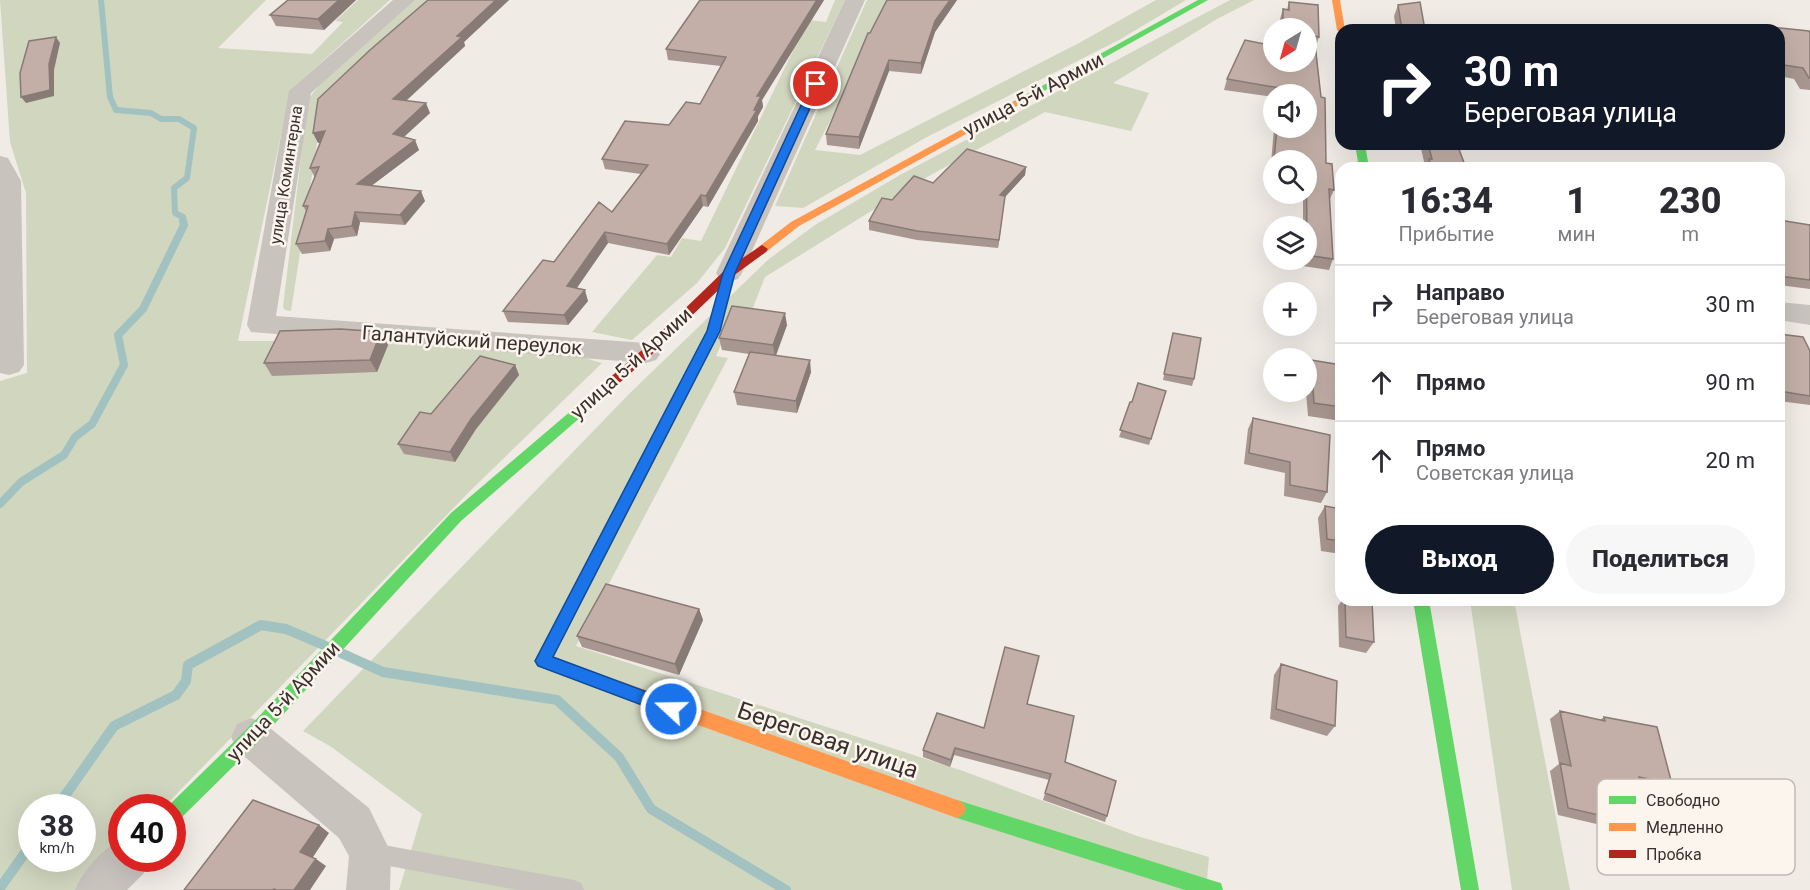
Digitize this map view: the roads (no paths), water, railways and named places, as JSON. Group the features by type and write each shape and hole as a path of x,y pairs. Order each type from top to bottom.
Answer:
{"street":[{"name":"улица Коминтерна","path":"261,325 300,91 405,0"},
{"path":"729,273 855,0"},
{"name":"улица 5-й Армии","path":"186,801 251,737 456,517 646,352 729,273 795,224 1204,0"},
{"path":"1336,0 1340,24"},
{"path":"0,163 9,181 9,365"},
{"path":"1785,312 1810,315"},
{"name":"Галантуйский переулок","path":"261,325 646,352"},
{"name":"Береговая улица","path":"714,331 543,661 692,717 1056,843 1214,890"},
{"path":"1422,606 1470,890"},
{"path":"251,737 354,823 369,871"},
{"path":"97,890 115,872"}],"lane":[{"path":"714,331 729,273"},
{"path":"369,871 574,890"}],"waterway":[{"path":"101,0 110,97 116,110 151,113 161,119 179,119 194,128 187,178 174,188 175,213 183,217 184,222"},
{"path":"0,504 21,482 64,455 75,437 92,424 124,365 118,335 143,309 184,225 183,221"},
{"path":"66,794 114,726 176,695 186,681 188,665 261,625 286,629 326,646"},
{"path":"341,653 383,672 557,700 619,757 651,809 786,890"},
{"path":"0,888 18,863"}]}
